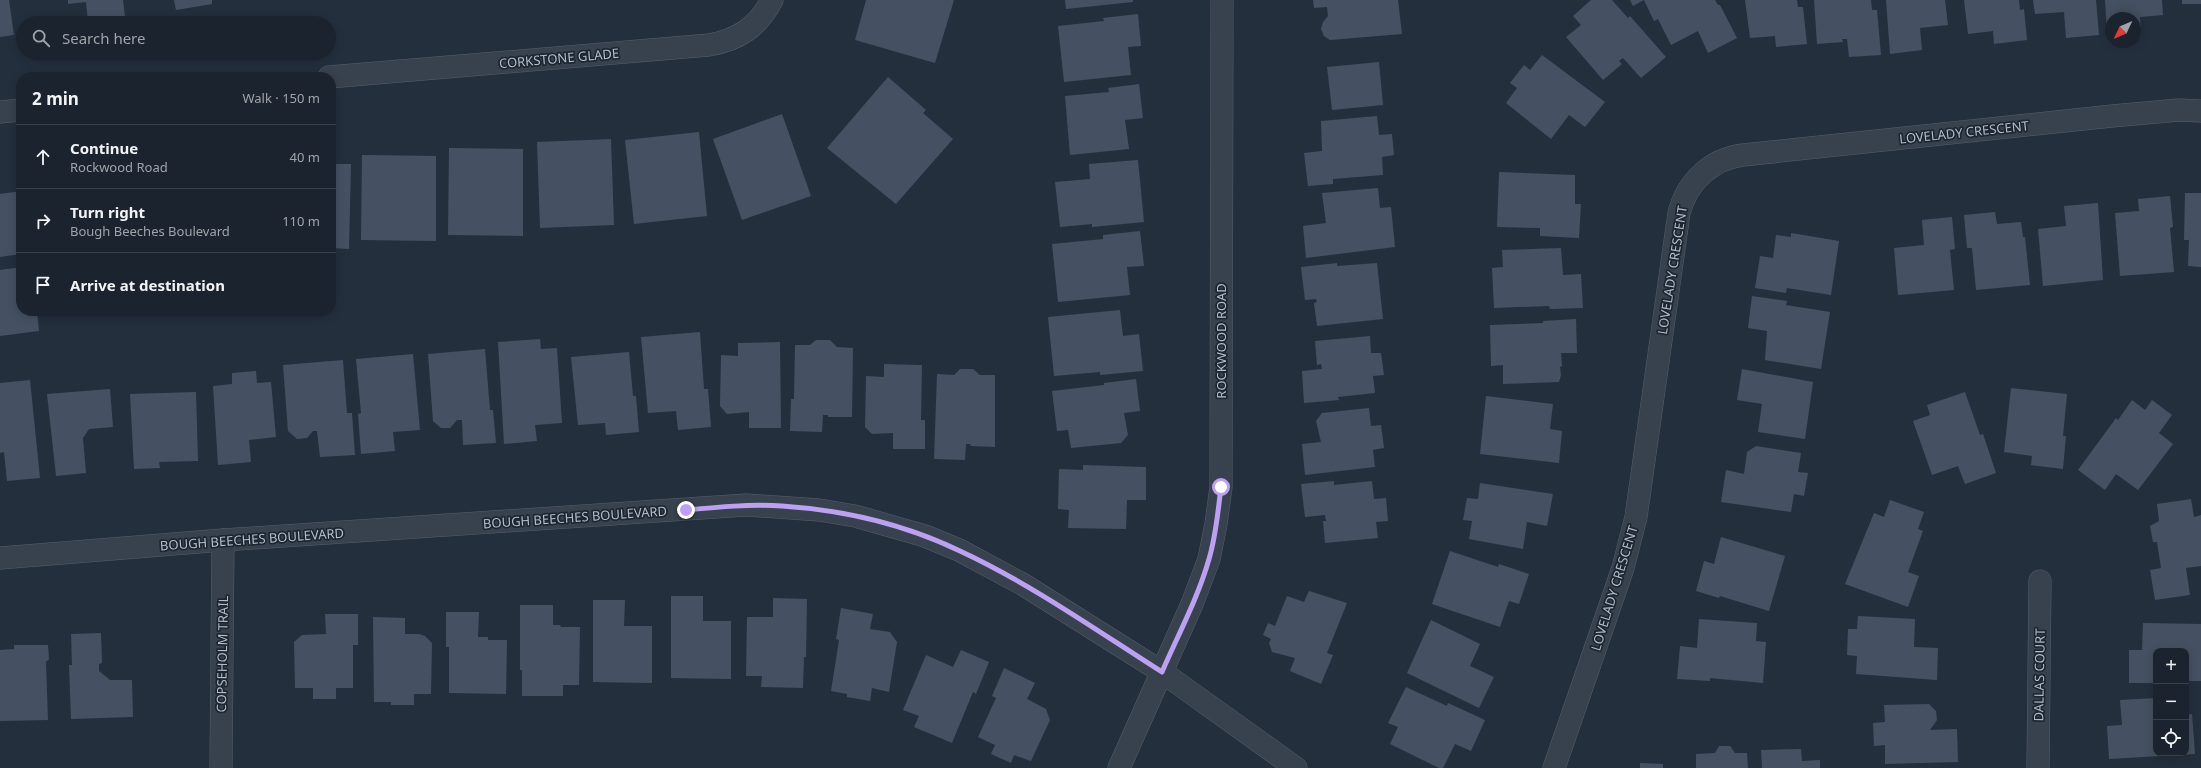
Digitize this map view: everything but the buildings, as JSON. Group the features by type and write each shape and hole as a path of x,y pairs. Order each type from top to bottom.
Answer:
{"street":[{"name":"CORKSTONE GLADE","path":"336,76 709,45 732,39 742,34 761,19 772,0"},
{"name":"ROCKWOOD ROAD","path":"1162,672 1192,604 1209,559 1221,487 1222,0"},
{"path":"0,112 16,110"},
{"name":"LOVELADY CRESCENT","path":"1554,768 1608,612 1636,517 1679,213 1688,190 1698,176 1719,162 1743,155 2112,116 2179,110 2201,110"},
{"name":"BOUGH BEECHES BOULEVARD","path":"0,558 223,540 746,505 819,510 890,525 959,550 1024,585 1162,672 1296,768"},
{"name":"COPSEHOLM TRAIL","path":"220,768 223,540"},
{"name":"DALLAS COURT","path":"2038,768 2040,582"},
{"path":"1119,768 1162,672"}],"route":[{"path":"686,510 746,505 782,506 819,510 855,516 925,536 992,566 1162,672 1192,604 1209,559 1221,487"}]}
